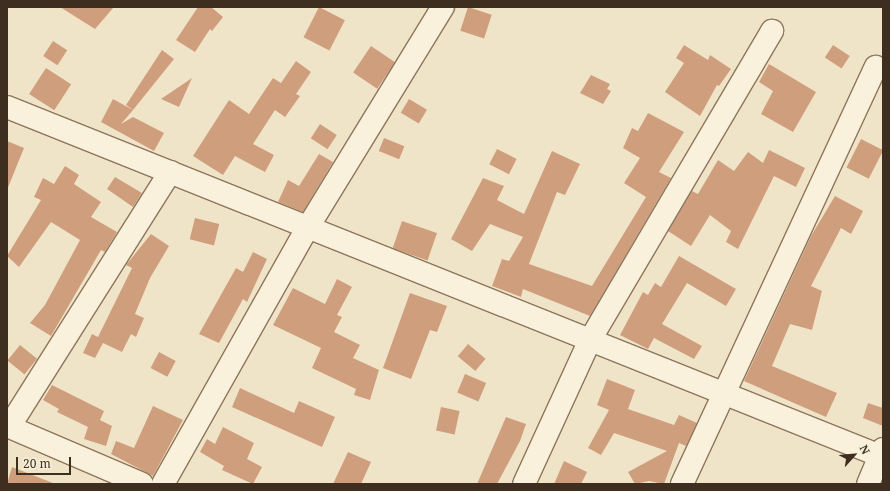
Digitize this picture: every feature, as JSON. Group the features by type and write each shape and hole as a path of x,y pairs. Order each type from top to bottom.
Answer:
{"street":[{"path":"163,484 308,227 443,7"},
{"path":"524,484 590,340 772,31"},
{"path":"682,484 876,67"},
{"path":"7,107 590,340 882,454 868,484"},
{"path":"142,484 8,427 170,172"}],"building":[{"path":"60,7 114,7 95,29"},
{"path":"198,7 211,7 223,17 212,31 210,29 195,52 176,40"},
{"path":"319,7 345,20 329,50 304,37"},
{"path":"468,7 492,15 484,39 460,31"},
{"path":"53,41 67,50 57,65 43,56"},
{"path":"684,45 708,60 710,55 731,69 719,86 717,85 700,116 665,92 684,63 676,58"},
{"path":"833,45 850,56 842,68 825,58"},
{"path":"371,46 395,62 377,89 353,73"},
{"path":"162,50 174,59 133,110 126,105"},
{"path":"296,61 311,72 296,94 300,96 285,117 275,110 253,144 274,155 265,172 235,156 223,175 193,156 229,100 249,114 273,78 281,83"},
{"path":"769,64 816,92 793,132 761,114 773,91 759,82"},
{"path":"46,68 71,84 54,110 29,94"},
{"path":"591,75 610,84 607,89 611,91 603,104 580,93"},
{"path":"192,78 179,107 161,99"},
{"path":"113,99 133,110 121,124 133,117 164,133 154,151 101,122"},
{"path":"409,99 427,110 419,124 401,113"},
{"path":"648,113 684,132 659,172 671,178 590,316 523,289 521,297 492,286 502,259 509,261 523,237 490,224 472,251 451,239 483,178 504,186 497,200 524,214 552,151 580,164 565,195 557,192 529,264 592,286 646,197 624,183 640,158 623,148 632,128 638,131"},
{"path":"320,124 337,135 328,149 311,138"},
{"path":"384,138 404,146 399,159 379,151"},
{"path":"861,139 883,150 869,179 846,168"},
{"path":"7,141 24,148 7,190"},
{"path":"497,149 517,159 509,174 489,164"},
{"path":"769,150 805,168 796,187 774,176 738,249 726,242 731,231 710,215 691,246 668,231 692,191 698,194 718,160 734,171 748,152 763,163"},
{"path":"319,154 333,162 303,212 278,202 288,180 299,186"},
{"path":"65,166 79,175 74,184 101,202 91,217 117,232 105,252 101,250 51,336 30,323 45,305 80,240 51,222 19,267 7,256 41,200 34,197 43,178 54,184"},
{"path":"115,177 142,193 133,207 107,189"},
{"path":"835,196 863,211 851,234 841,228 811,286 822,291 812,330 790,324 772,366 837,393 826,417 744,381 811,236"},
{"path":"195,218 219,224 214,245 190,239"},
{"path":"402,221 437,233 428,260 393,248"},
{"path":"151,234 169,246 150,278 135,314 144,318 136,337 131,334 122,352 103,343 95,358 83,353 92,334 98,337 132,268 126,265"},
{"path":"253,252 267,259 247,302 243,299 219,343 199,334 236,268 243,272"},
{"path":"679,256 736,289 726,306 687,283 662,324 702,346 694,359 654,338 648,349 620,335 643,292 648,295 655,283 661,287"},
{"path":"337,279 352,287 337,315 342,317 334,332 360,345 353,358 379,370 370,400 354,395 356,389 312,368 321,348 273,325 293,288 325,304"},
{"path":"410,293 447,306 437,332 430,330 411,379 383,368"},
{"path":"468,344 486,359 475,371 458,356"},
{"path":"20,345 37,359 25,374 7,361"},
{"path":"159,352 176,361 167,377 151,368"},
{"path":"465,374 486,383 478,401 457,392"},
{"path":"607,379 635,390 628,409 674,425 679,415 697,423 686,446 679,443 664,484 649,481 635,484 628,472 667,451 614,433 601,455 588,448 609,410 597,405"},
{"path":"52,385 104,411 100,420 112,426 106,446 84,439 88,427 57,412 59,409 43,400"},
{"path":"240,388 294,413 299,401 335,417 322,447 232,407"},
{"path":"868,403 883,408 883,426 863,418"},
{"path":"153,406 183,420 153,476 111,454 116,441 134,448"},
{"path":"441,407 460,411 455,434 436,430"},
{"path":"506,417 526,424 520,441 497,484 477,484"},
{"path":"223,427 254,443 247,459 262,467 253,484 222,470 224,466 200,452 207,439 215,444"},
{"path":"348,452 371,462 361,484 333,484"},
{"path":"564,461 587,472 581,484 554,484"},
{"path":"12,467 53,483 53,484 7,484"}]}
